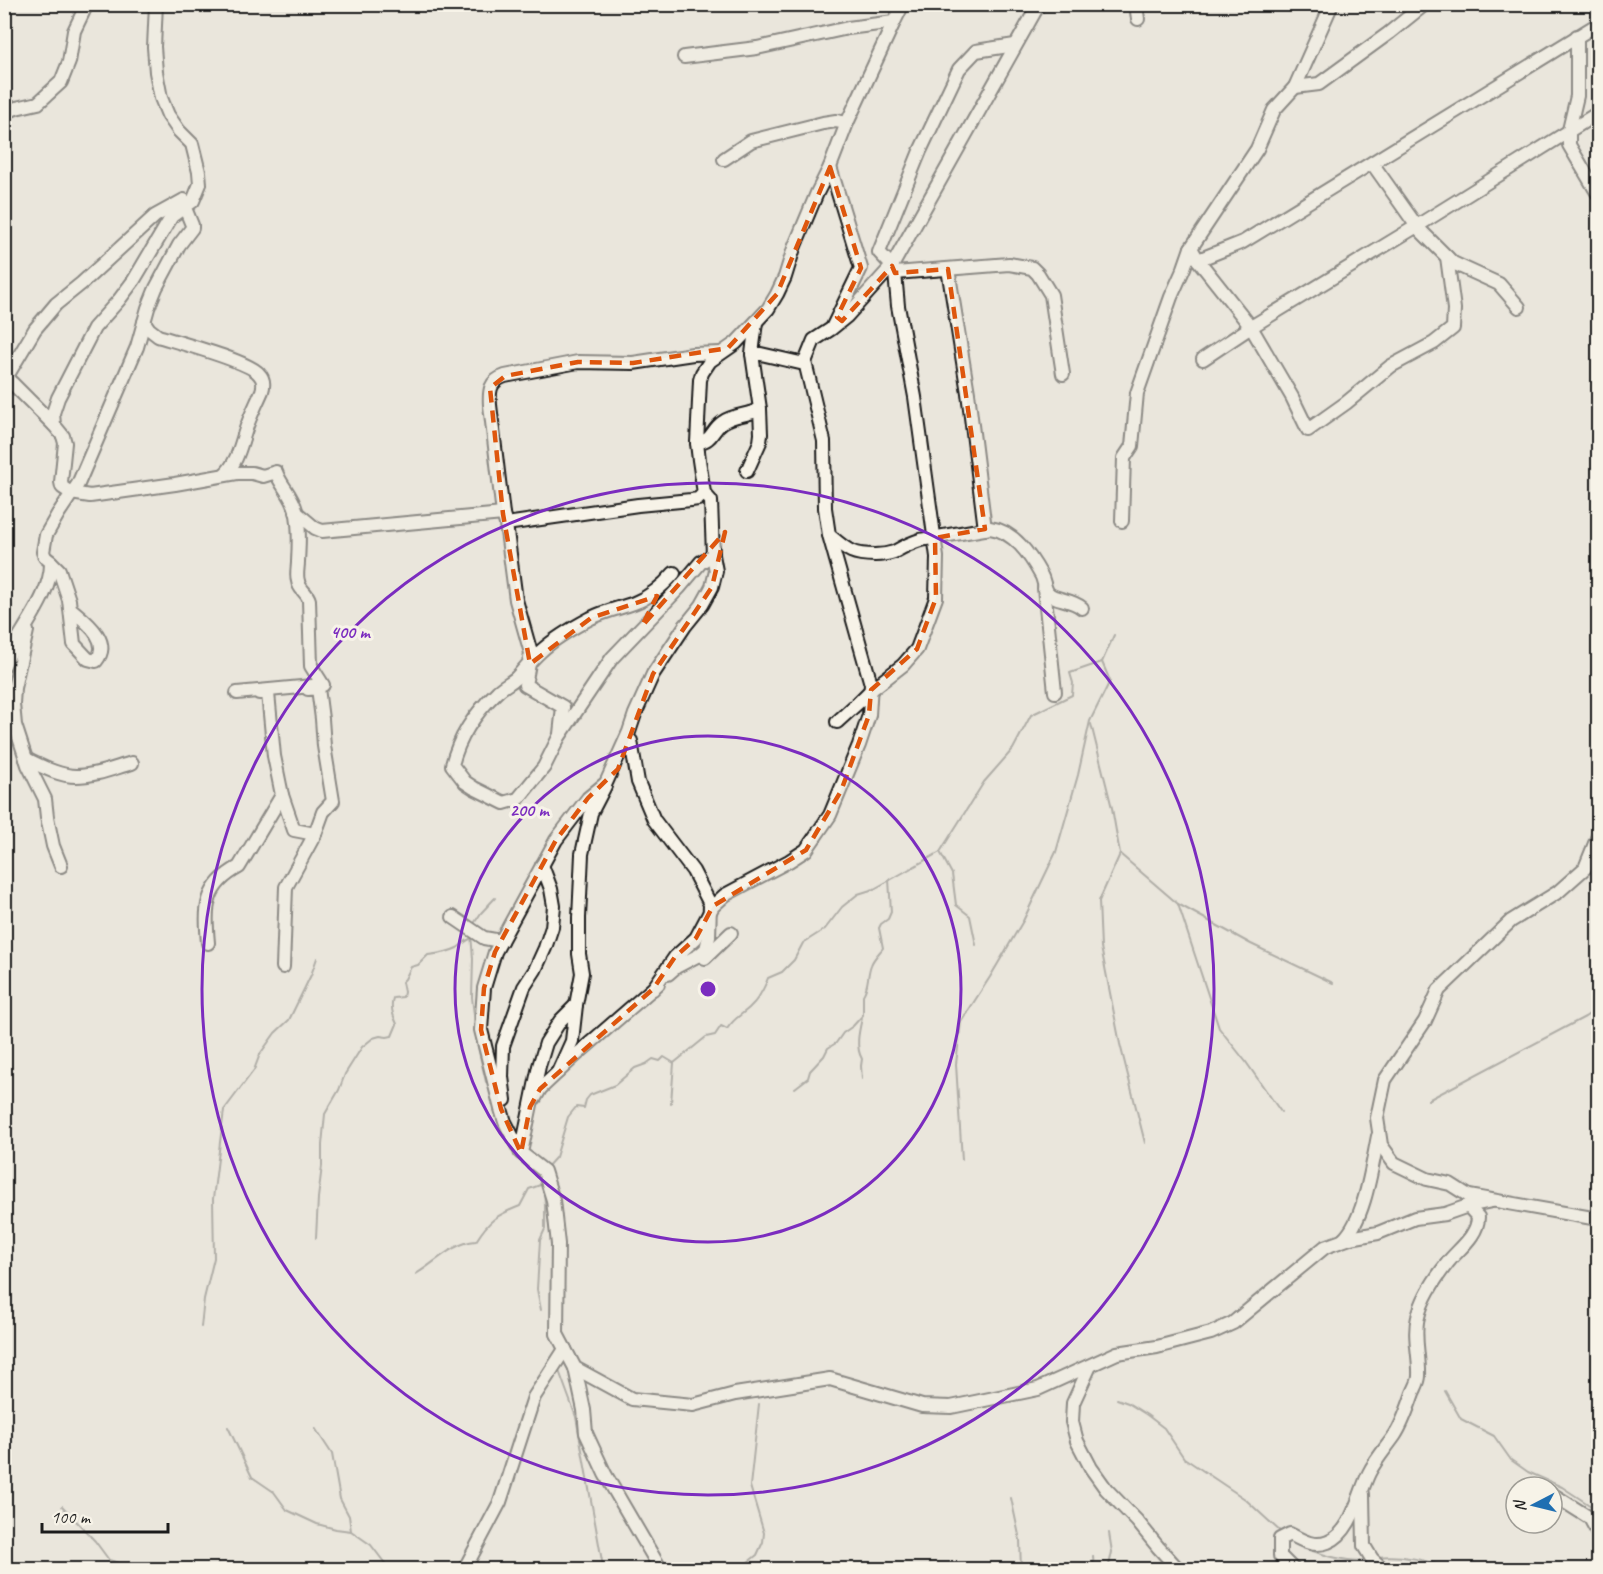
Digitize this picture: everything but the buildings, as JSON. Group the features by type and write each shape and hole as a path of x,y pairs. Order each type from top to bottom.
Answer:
{"street":[{"path":"156,4 154,47 159,85 168,115 178,130 192,144 200,184 196,196 193,201 155,216 56,304 35,329 5,379 63,436 66,443 61,482 67,491 90,496 224,475 244,473 263,476 276,472 280,484 293,500 297,512 299,546 297,578 309,600 311,666 323,685 237,693 268,693 318,688 333,801 323,812 315,834 286,887 283,967"},
{"path":"558,1072 572,1041 582,973 579,942 582,854 591,813 653,674 685,626 702,606 712,588 716,571 713,555 711,501 704,493 697,442 702,373 707,365 736,343 756,322 768,309 777,294 817,193 831,167 847,123 903,4"},
{"path":"653,989 675,957 696,938 713,906 725,895 806,850 830,815 859,745 869,715 871,684 829,535 825,508 824,441 805,362 812,343 847,316 893,269 1039,4"},
{"path":"1136,4 1138,19"},
{"path":"1122,521 1124,458 1132,446 1137,393 1191,248 1257,149 1274,110 1295,87 1332,4"},
{"path":"1295,87 1320,84 1425,4"},
{"path":"5,111 38,103 61,82 69,62 74,31 86,6"},
{"path":"684,57 757,48 848,28 894,22"},
{"path":"1198,260 1243,242 1599,24"},
{"path":"1577,36 1577,96 1569,130 1569,145 1599,194"},
{"path":"837,722 871,690 903,665 918,649 936,598 937,568 934,538 915,397 893,269 879,252 920,151 959,69 976,51 1015,45"},
{"path":"1203,359 1251,327 1599,113"},
{"path":"724,159 751,141 823,123 836,121 847,123"},
{"path":"1372,163 1417,226 1447,258 1499,284 1519,307"},
{"path":"831,167 861,268 831,329"},
{"path":"54,425 53,413 58,398 88,338 134,280 172,216 184,204"},
{"path":"71,609 59,570 45,557 43,552 46,536 67,491 78,484 134,355 148,308 179,245 192,228 184,204"},
{"path":"1191,248 1251,327 1292,397 1308,430 1346,403 1391,366 1434,342 1453,328 1454,309 1447,258"},
{"path":"893,269 948,269 1009,264 1032,268 1051,295 1063,374"},
{"path":"948,269 968,393 985,529"},
{"path":"144,322 158,336 230,359 253,369 262,378 264,385 239,450 233,464 224,475"},
{"path":"747,471 760,442 760,410 752,354 756,322"},
{"path":"559,737 563,707 525,685 531,653 516,600 489,398 490,388 497,379 505,376 578,362 633,363 693,354 721,353"},
{"path":"752,354 805,362"},
{"path":"697,442 709,439 718,426 730,418 760,410"},
{"path":"297,512 315,528 322,531 505,519 691,500 698,499 704,493"},
{"path":"829,535 848,550 859,555 882,555 892,553 908,543 985,529 997,529 1019,544 1044,581 1048,593 1082,608"},
{"path":"642,626 666,591 674,573 664,586 636,603 605,612 575,628 540,652 512,681 499,690 474,719 456,750 452,765 465,782 504,803 518,799 544,767 559,737 612,658 679,588 701,562 713,555"},
{"path":"4,665 49,581 51,562"},
{"path":"1044,581 1055,692"},
{"path":"29,621 14,688 15,725 26,759 45,799 51,836 61,866"},
{"path":"653,674 631,741 618,769 588,798 556,840 495,952 484,988 481,1030 505,1122 522,1153 544,1171 553,1200 558,1245 557,1334 575,1368 584,1410 586,1433 605,1474 661,1569"},
{"path":"268,693 274,756 282,795 294,830 315,834"},
{"path":"530,1107 540,1089 558,1072 676,967 706,949 709,938 710,904 693,871 654,820 638,782 631,741"},
{"path":"26,759 60,773 75,776 94,774 132,763"},
{"path":"208,943 207,901 227,873 239,867 282,795"},
{"path":"1599,836 1585,868 1558,892 1511,921 1439,990 1425,1021 1385,1080 1377,1118 1381,1144 1394,1163 1427,1179 1450,1184 1469,1196 1599,1219"},
{"path":"505,1122 502,1077 503,1046 520,996 535,970 552,927 554,906 551,889 542,865"},
{"path":"453,917 484,938 501,941"},
{"path":"663,980 688,969 707,956 731,933"},
{"path":"522,1153 530,1107 546,1043 560,1021 576,1005"},
{"path":"575,1368 632,1399 693,1405 735,1394 830,1379 922,1406 951,1407 1038,1389 1118,1353 1156,1347 1210,1333 1233,1323 1325,1247 1345,1239 1354,1226 1368,1184 1379,1131"},
{"path":"1325,1247 1378,1233 1415,1218 1445,1214 1492,1201"},
{"path":"1294,1569 1280,1556 1280,1539 1290,1534 1306,1543 1316,1544 1328,1543 1339,1535 1362,1492 1369,1473 1395,1435 1410,1404 1419,1377 1416,1342 1418,1317 1429,1290 1478,1225 1478,1217 1468,1206"},
{"path":"464,1569 500,1502 534,1397 565,1349"},
{"path":"1090,1366 1073,1403 1072,1422 1077,1441 1090,1468 1106,1489 1179,1569"},
{"path":"1362,1492 1364,1546 1372,1558 1384,1569"},
{"path":"1564,1502 1590,1518 1599,1533"}],"highlighted area":[{"path":"830,167 861,268 837,317 842,321 892,266 895,273 948,269 985,529 935,538 936,598 917,649 871,690 869,715 841,791 806,850 713,906 696,938 675,957 653,989 540,1089 530,1107 521,1153 501,1109 481,1030 484,988 495,952 556,840 588,798 618,769 653,674 712,587 725,532 642,626 657,596 591,618 530,664 503,514 490,388 505,376 578,362 633,363 728,348 777,294"}],"waterway":[{"path":"962,1160 956,1064 961,1022 1023,921 1056,852 1078,775 1090,721 1110,681 1102,662 1114,635"},
{"path":"976,945 970,916 956,905 952,874 940,852 984,782 1013,749 1031,715 1072,695 1073,683 1070,673 1102,662"},
{"path":"1091,724 1112,808 1120,854 1099,901 1101,947 1120,1044 1145,1143"},
{"path":"671,1103 674,1063 706,1037 715,1035 721,1026 727,1029 756,1001 768,978 782,972 794,960 803,943 825,929 842,907 858,894 874,889 940,852"},
{"path":"1120,854 1178,904 1219,1028 1281,1112"},
{"path":"795,1088 808,1078 810,1071 828,1048 836,1043 843,1033 863,1015 863,995 870,969 883,948 879,928 891,912 889,879"},
{"path":"473,925 495,898"},
{"path":"1178,904 1251,944 1333,983"},
{"path":"471,934 472,997 477,1043 486,1082"},
{"path":"316,1238 325,1114 345,1074 362,1047 373,1038 392,1036 397,1024 392,1011 393,998 403,997 402,982 411,967 418,965 428,955 457,948 470,939"},
{"path":"201,1327 204,1299 214,1258 213,1199 224,1110 254,1070 260,1054 275,1033 289,1020 317,958"},
{"path":"1428,1100 1598,1008"},
{"path":"862,1018 858,1044 862,1059 862,1079"},
{"path":"546,1168 556,1157 568,1117 576,1107 584,1108 590,1095 615,1085 635,1068 653,1059 660,1061 664,1057 674,1063"},
{"path":"416,1274 459,1245 476,1241 494,1219 520,1206 529,1189 543,1184"},
{"path":"541,1310 537,1289 540,1240 545,1229 544,1188"},
{"path":"558,1368 576,1417 605,1570"},
{"path":"1445,1391 1461,1419 1494,1436 1511,1460 1528,1472 1562,1487 1598,1512"},
{"path":"1117,1399 1128,1403 1164,1428 1184,1458 1245,1499 1283,1534"},
{"path":"738,1570 757,1555 763,1542 764,1533 750,1486 759,1404"},
{"path":"228,1427 252,1477 274,1492 287,1510 317,1524 351,1531 371,1545 390,1570"},
{"path":"315,1428 332,1454 340,1499 349,1516 351,1531"},
{"path":"1011,1498 1020,1540 1021,1570"},
{"path":"62,1506 95,1541 109,1560 135,1570"},
{"path":"1108,1570 1112,1552 1109,1533"},
{"path":"1306,1548 1336,1558 1367,1560"},
{"path":"1093,1556 1094,1570"},
{"path":"1378,1557 1394,1556 1414,1559 1434,1563 1449,1570"}]}
